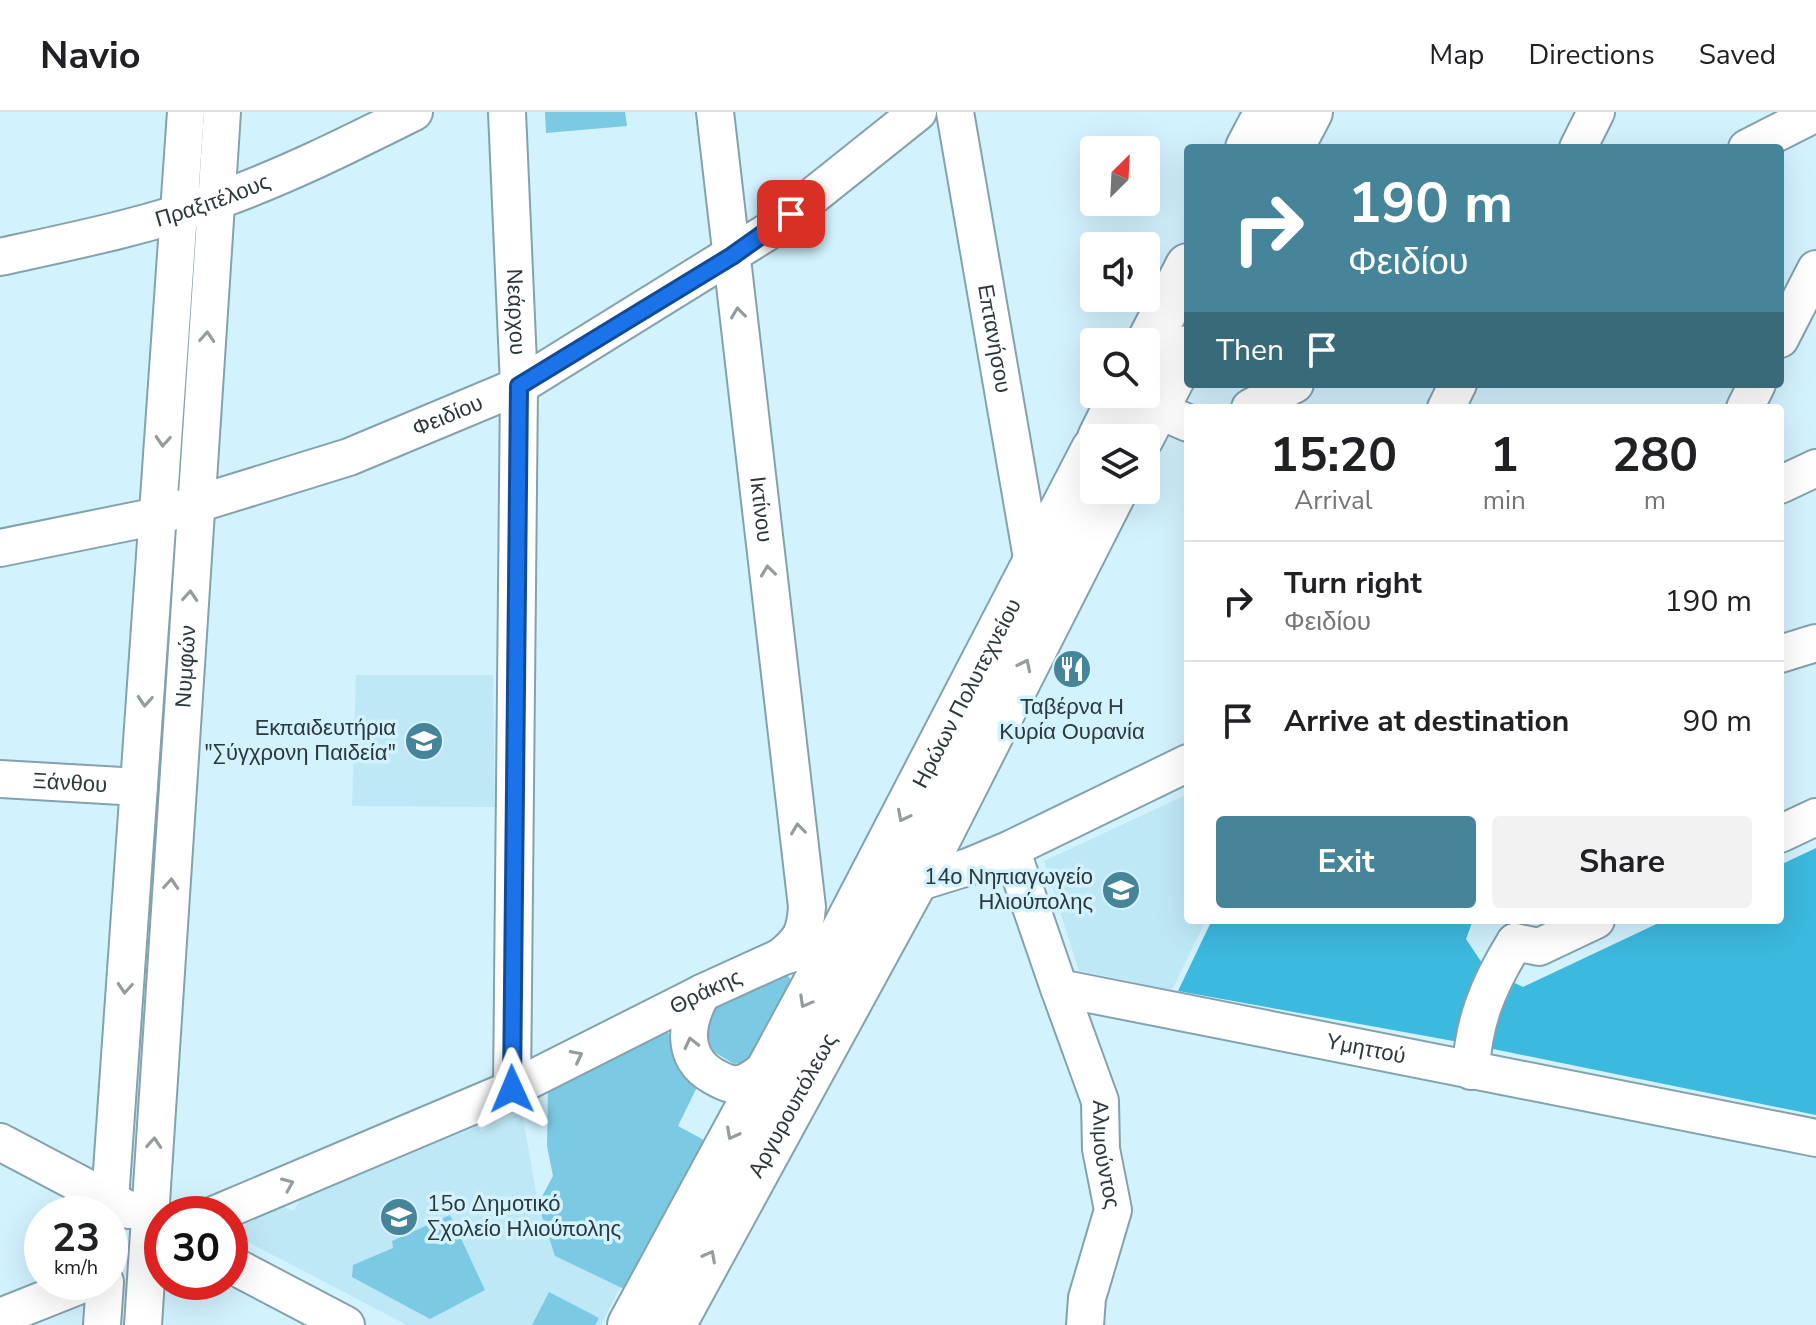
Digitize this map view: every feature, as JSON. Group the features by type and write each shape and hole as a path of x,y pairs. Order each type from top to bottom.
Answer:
{"main road":[{"path":"1250,144 1267,112"},
{"path":"1293,144 1310,112"},
{"path":"1156,328 1184,274"},
{"path":"1133,424 1152,416 1184,356"},
{"name":"Ηρώων Πολυτεχνείου","path":"840,938 1080,475"},
{"name":"Ηρώων Πολυτεχνείου","path":"913,884 1108,504"},
{"name":"Αργυρουπόλεως","path":"673,1325 913,884"},
{"name":"Αργυρουπόλεως","path":"630,1325 840,938"}],"street":[{"name":"Νυμφών","path":"110,1196 186,112"},
{"name":"Νυμφών","path":"157,1196 196,503 222,112"},
{"name":"Πραξιτέλους","path":"0,257 86,238 216,201 317,159 414,112"},
{"name":"Νεάρχου","path":"507,112 519,386 512,1089"},
{"name":"Ικτίνου","path":"715,112 807,907 805,927 799,942 781,957"},
{"name":"Φειδίου","path":"0,548 158,516 349,457 519,386 769,231 918,112"},
{"name":"Επτανήσου","path":"955,112 1033,564"},
{"path":"1580,144 1596,112"},
{"path":"1755,144 1816,113"},
{"path":"1784,331 1816,269"},
{"path":"1258,404 1288,388"},
{"path":"1784,483 1816,468"},
{"path":"1784,653 1816,643"},
{"name":"Θράκης","path":"248,1200 512,1089 702,993 781,957 840,938 913,884 968,867 1011,849 1184,765"},
{"name":"Ξάνθου","path":"0,779 139,787"},
{"path":"1784,832 1816,817"},
{"path":"1011,849 1059,988"},
{"path":"807,907 816,921 840,938 854,956 858,971 854,989"},
{"path":"1471,1071 1477,1020 1507,931 1539,947 1588,924"},
{"name":"Υμηττού","path":"1059,988 1816,1138"},
{"name":"Αλιμούντος","path":"1059,988 1100,1101 1101,1149 1113,1210 1087,1298 1085,1325"},
{"path":"702,993 687,1031 689,1045 701,1069 724,1082 735,1084 754,1078 769,1066"},
{"path":"0,1142 91,1196"},
{"path":"248,1273 346,1325"},
{"path":"0,1317 43,1300"},
{"path":"102,1325 104,1300"},
{"name":"Νυμφών","path":"143,1325 145,1300"}],"shaded area":[{"path":"545,112 625,112 627,126 546,133"},
{"name":"Εκπαιδευτήρια \"Σύγχρονη Παιδεία\"","path":"356,675 493,675 495,807 352,806"},
{"name":"14ο Νηπιαγωγείο Ηλιούπολης","path":"1184,796 1184,924 1204,924 1172,990 1079,971 1044,861"},
{"path":"1816,848 1816,1115 1459,1042 1178,991 1210,924 1472,924 1466,939 1486,969 1523,987 1657,924 1784,924 1784,863"},
{"path":"780,975 788,976 794,984 749,1062 734,1064 711,1050 706,1041 706,1019 711,1007"},
{"path":"665,1028 699,1083 678,1126 704,1140 626,1290 555,1256 538,1204 553,1176 547,1146 548,1082"},
{"name":"15ο Δημοτικό Σχολείο Ηλιούπολης","path":"522,1112 538,1204 555,1256 620,1287 601,1325 407,1325 248,1242 248,1220 280,1205 294,1211 301,1196 473,1117 481,1132"},
{"path":"450,1215 485,1290 430,1319 352,1277 353,1265 393,1248 392,1241"},
{"path":"549,1292 599,1318 595,1325 532,1325"}],"place":[{"name":"Ταβέρνα Η Κυρία Ουρανία","path":"1072,669"},
{"name":"Εκπαιδευτήρια \"Σύγχρονη Παιδεία\"","path":"424,741"},
{"name":"14ο Νηπιαγωγείο Ηλιούπολης","path":"1121,890"},
{"name":"15ο Δημοτικό Σχολείο Ηλιούπολης","path":"399,1217"}],"route":[{"path":"512,1089 519,386 732,256 791,214"}]}
